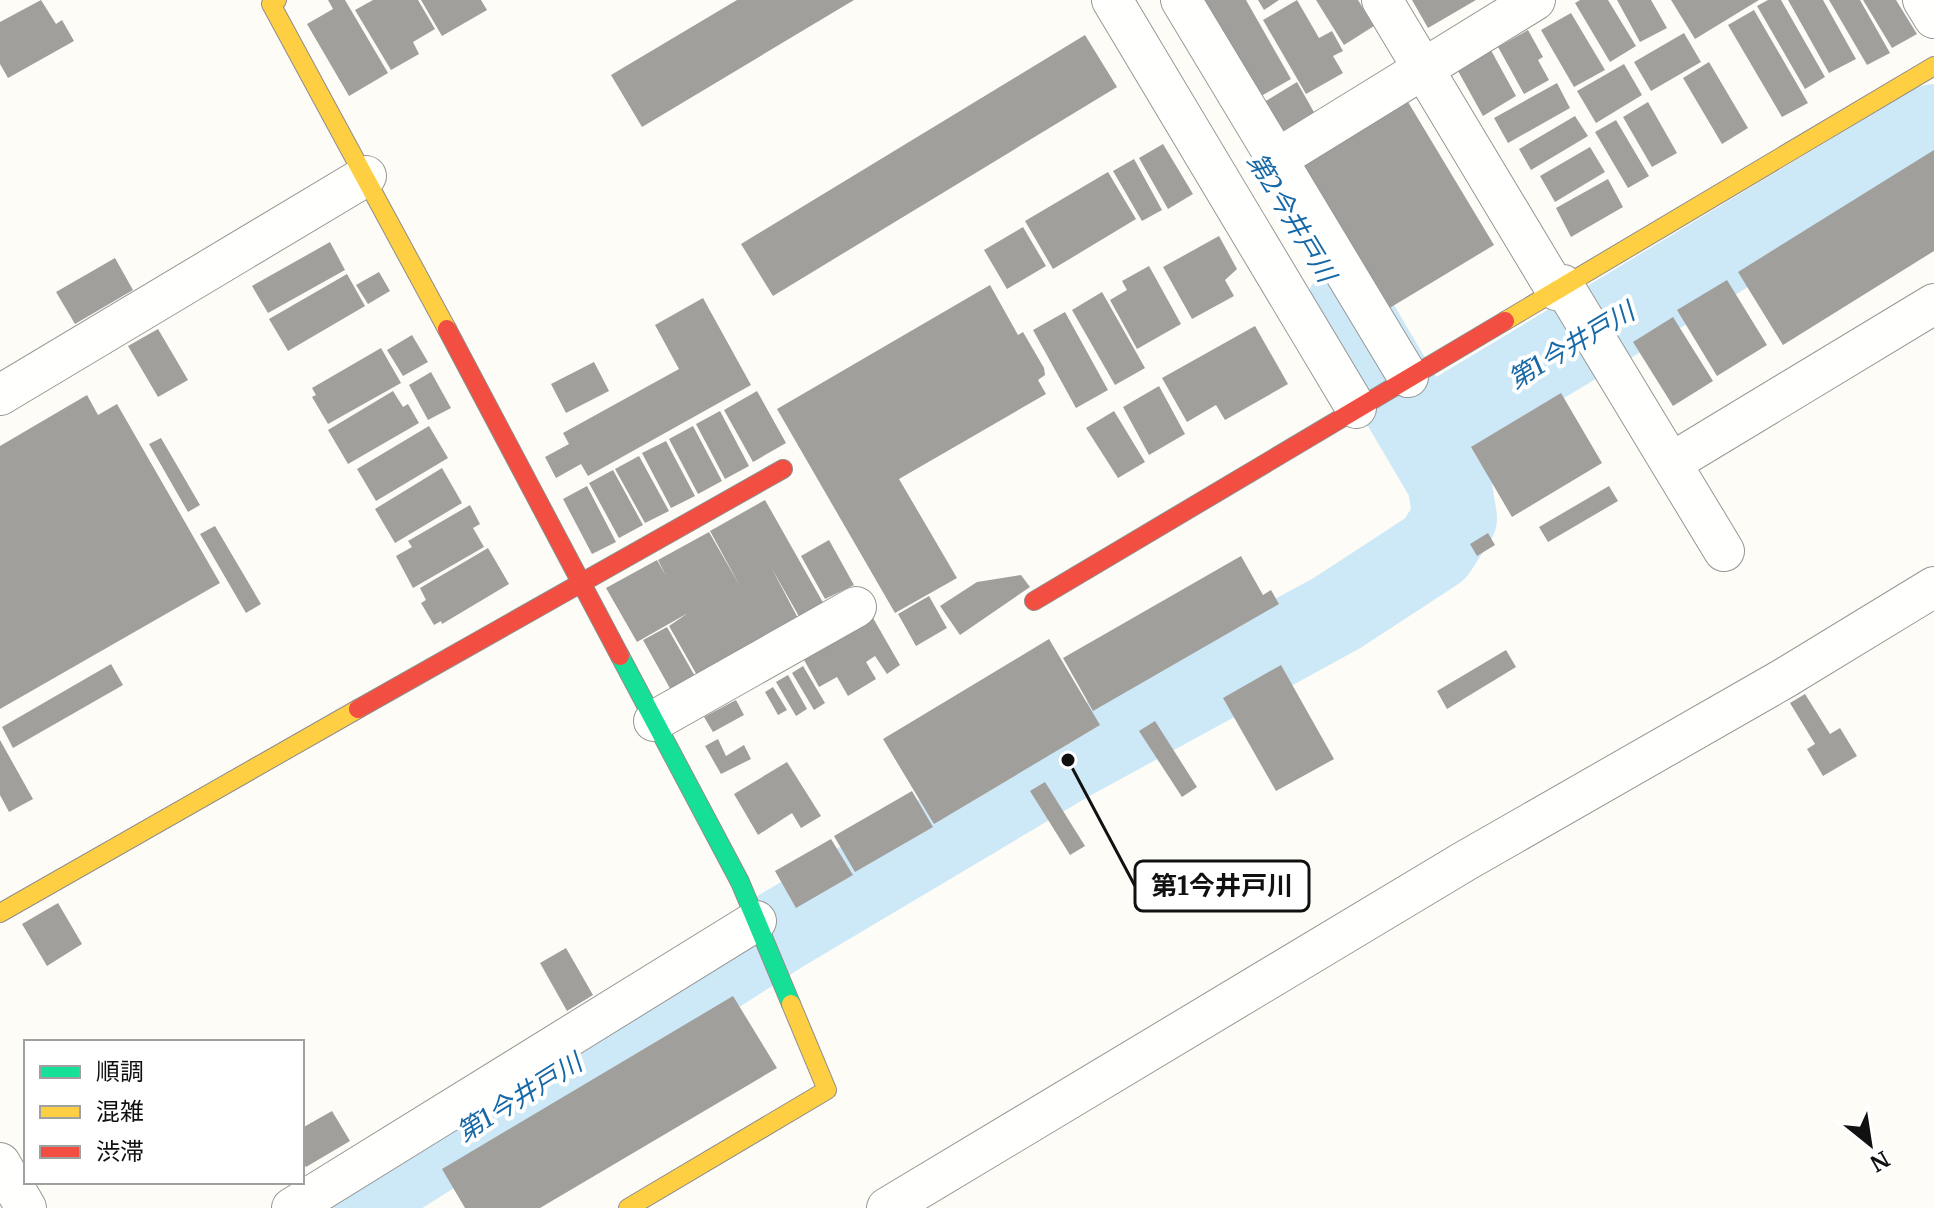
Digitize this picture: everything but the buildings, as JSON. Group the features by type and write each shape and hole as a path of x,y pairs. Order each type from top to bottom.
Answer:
{"street":[{"path":"1112,0 1358,407"},
{"path":"1181,0 1406,378"},
{"path":"1382,0 1724,551"},
{"path":"1277,159 1535,0"},
{"path":"1923,0 1934,18"},
{"path":"273,1 740,882 827,1090 628,1208"},
{"path":"1034,601 1934,66"},
{"path":"0,395 366,176"},
{"path":"1670,461 1934,304"},
{"path":"0,913 783,469"},
{"path":"887,1208 1465,861 1783,679 1934,587"},
{"path":"654,721 856,607"},
{"path":"292,1208 757,923"},
{"path":"0,1163 26,1208"}],"waterway":[{"name":"第1今井戸川","path":"1423,434 1934,126"},
{"name":"第1今井戸川","path":"344,1208 779,932 1068,760 1337,613 1435,549 1455,518 1449,481 1347,308"}],"traffic: fast":[{"path":"620,656 740,882 791,1004"}],"traffic: slow":[{"path":"277,0 271,4 447,329"},
{"path":"1505,321 1934,66"},
{"path":"0,913 358,709"},
{"path":"628,1208 827,1090 791,1004"}],"traffic: jam":[{"path":"1034,601 1505,321"},
{"path":"447,329 620,656"},
{"path":"358,709 783,469"}],"place":[{"name":"第1今井戸川","path":"1068,760"}],"water label":[{"name":"第2今井戸川","path":"1292,217"}]}
